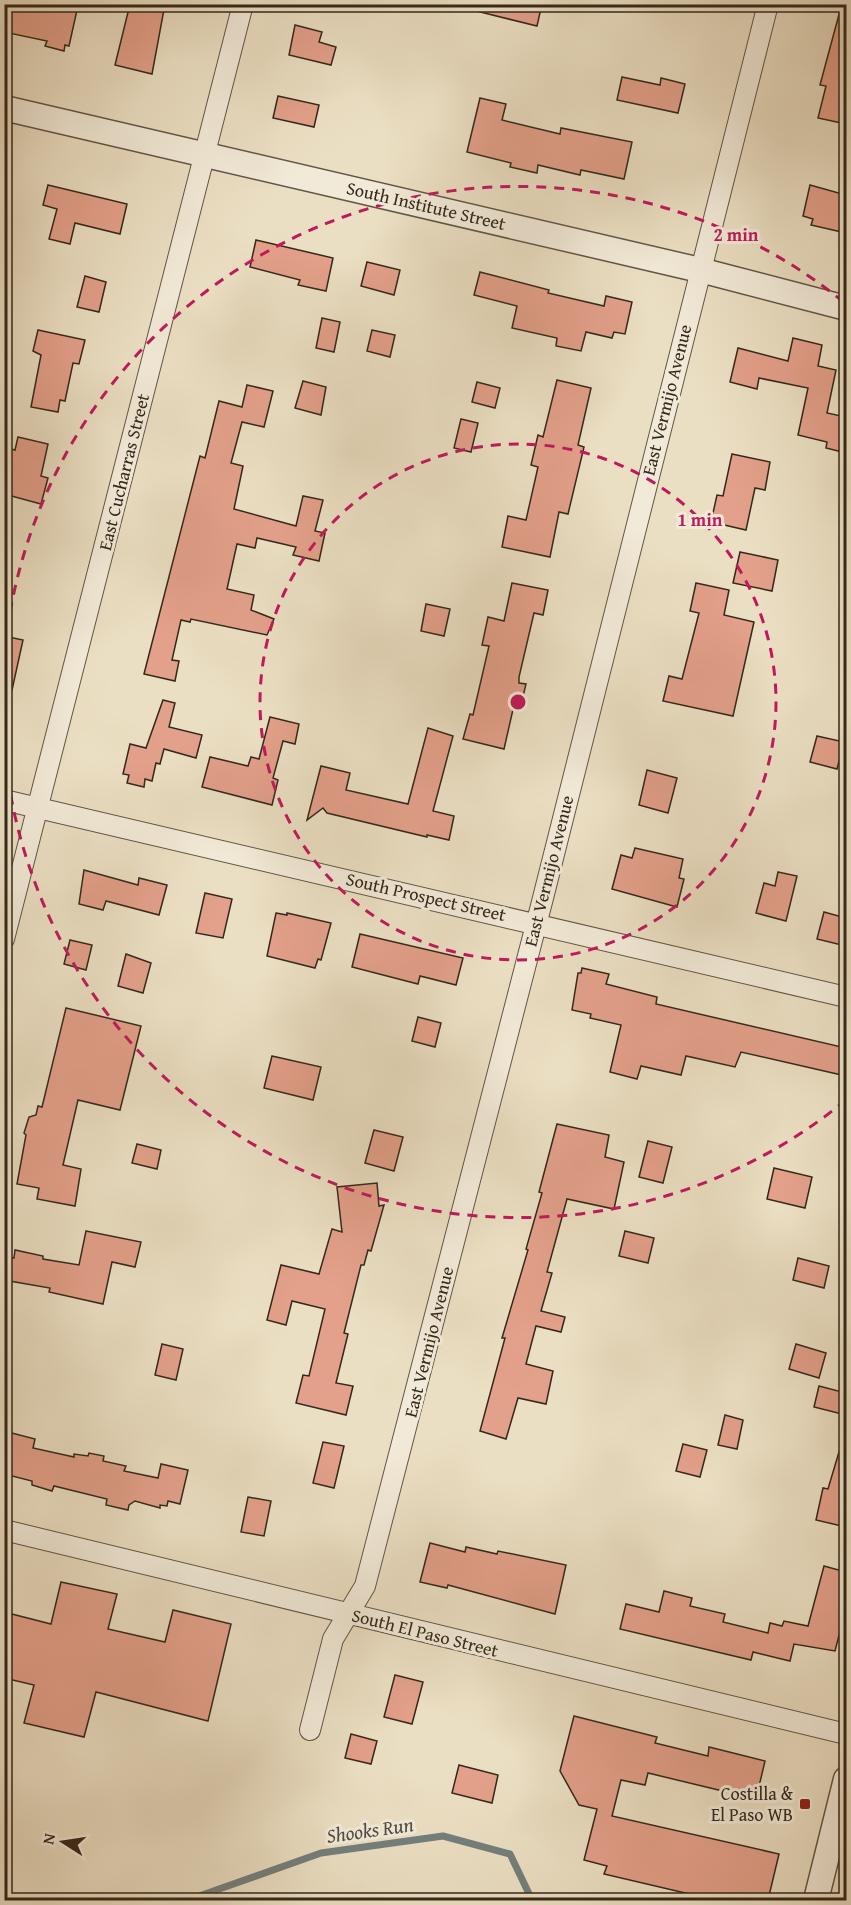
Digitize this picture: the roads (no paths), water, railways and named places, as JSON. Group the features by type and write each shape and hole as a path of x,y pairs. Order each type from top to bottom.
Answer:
{"street":[{"name":"East Cucharras Street","path":"4,939 243,4"},
{"name":"East Vermijo Avenue","path":"310,1730 333,1639 365,1586 537,923 768,4"},
{"name":"South Institute Street","path":"4,108 700,270 846,308"},
{"name":"South Prospect Street","path":"4,800 846,997"},
{"name":"South El Paso Street","path":"4,1530 846,1734"},
{"path":"816,1900 846,1779"}],"waterway":[{"name":"Shooks Run","path":"188,1900 321,1853 443,1836 510,1854 532,1900"}],"place":[{"name":"Costilla & El Paso WB","path":"805,1804"}]}
